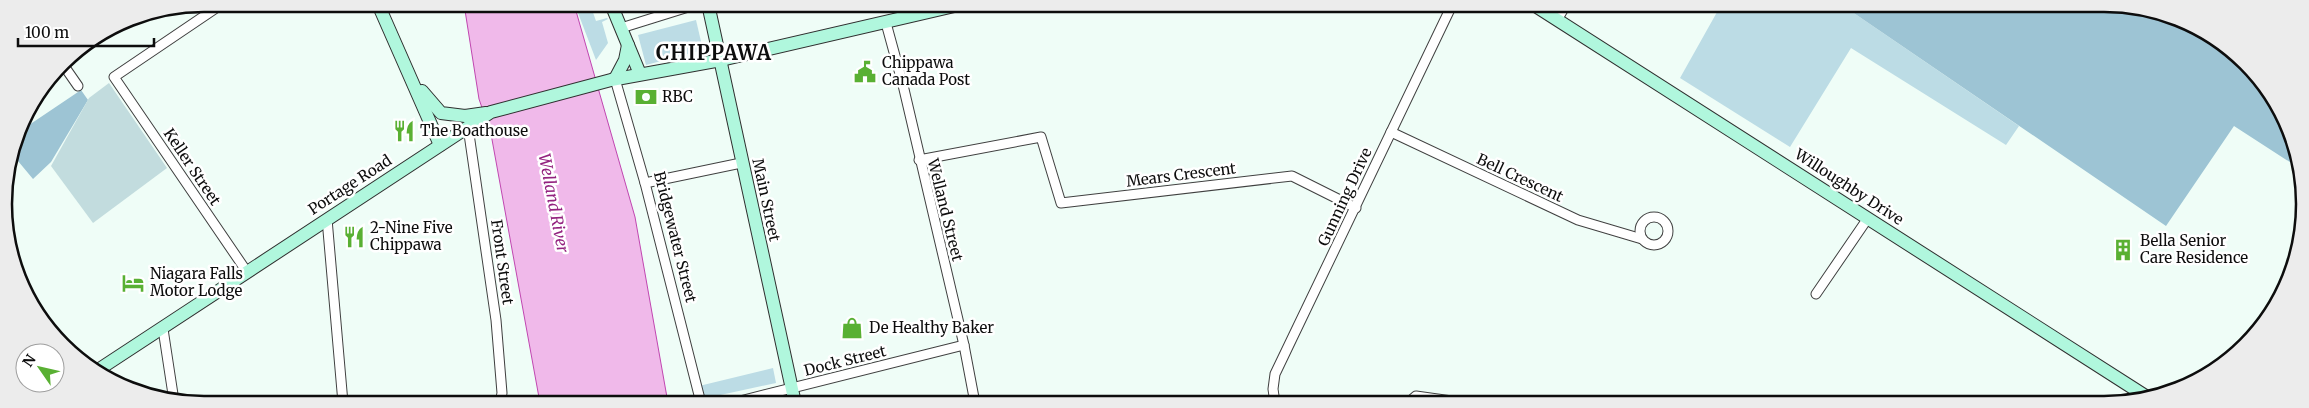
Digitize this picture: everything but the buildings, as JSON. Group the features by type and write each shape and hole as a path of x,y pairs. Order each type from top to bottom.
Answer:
{"main road":[{"path":"381,12 440,145"},
{"path":"614,12 640,74"},
{"name":"Main Street","path":"710,12 741,163 793,396"},
{"path":"721,60 931,12"},
{"name":"Willoughby Drive","path":"1545,12 2140,392"},
{"path":"613,79 625,60 628,45"},
{"name":"Portage Road","path":"103,367 440,145 466,121 491,112 613,79 721,60"},
{"path":"404,64 433,106 441,113 466,121"}],"street":[{"name":"Keller Street","path":"210,12 114,77 247,272"},
{"path":"621,28 672,12"},
{"name":"Gunning Drive","path":"1273,396 1272,390 1275,374 1449,12"},
{"path":"1557,20 1562,12"},
{"name":"Welland Street","path":"886,23 903,85 919,160 964,345 974,396"},
{"path":"67,71 78,86"},
{"name":"Bridgewater Street","path":"613,79 645,183 699,396"},
{"name":"Front Street","path":"466,121 496,320 501,396"},
{"name":"Bell Crescent","path":"1391,132 1578,220 1642,239"},
{"name":"Mears Crescent","path":"919,160 1041,137 1061,203 1292,176 1356,208"},
{"path":"645,183 741,163"},
{"path":"1816,294 1868,218"},
{"path":"327,219 342,396"},
{"path":"163,329 173,393"},
{"name":"Dock Street","path":"760,396 964,345"}],"shaded area":[{"path":"578,12 593,12 596,21 608,19 602,22 608,43 596,60"},
{"path":"1717,12 1852,12 2019,126 2006,145 1851,48 1790,147 1680,78"},
{"path":"1852,12 2105,12 2130,14 2155,19 2178,27 2201,38 2222,52 2257,87 2271,108 2282,131 2292,164 2234,126 2166,226"},
{"path":"696,20 703,50 646,65 638,35"},
{"path":"109,83 167,168 93,223 51,166 89,98"},
{"path":"81,90 88,100 51,162 33,179 18,160 30,125"},
{"path":"773,368 776,383 716,396 701,396 699,386"}],"water":[{"name":"Welland River","path":"465,12 576,12 635,217 667,396 539,396 491,134 479,99"}],"place":[{"name":"Chippawa Canada Post","path":"865,72"},
{"name":"RBC","path":"646,97"},
{"name":"The Boathouse","path":"404,131"},
{"name":"2-Nine Five Chippawa","path":"354,237"},
{"name":"Bella Senior Care Residence","path":"2123,250"},
{"name":"Niagara Falls Motor Lodge","path":"133,283"},
{"name":"De Healthy Baker","path":"852,328"}],"district":[{"name":"CHIPPAWA","path":"714,53"}]}
